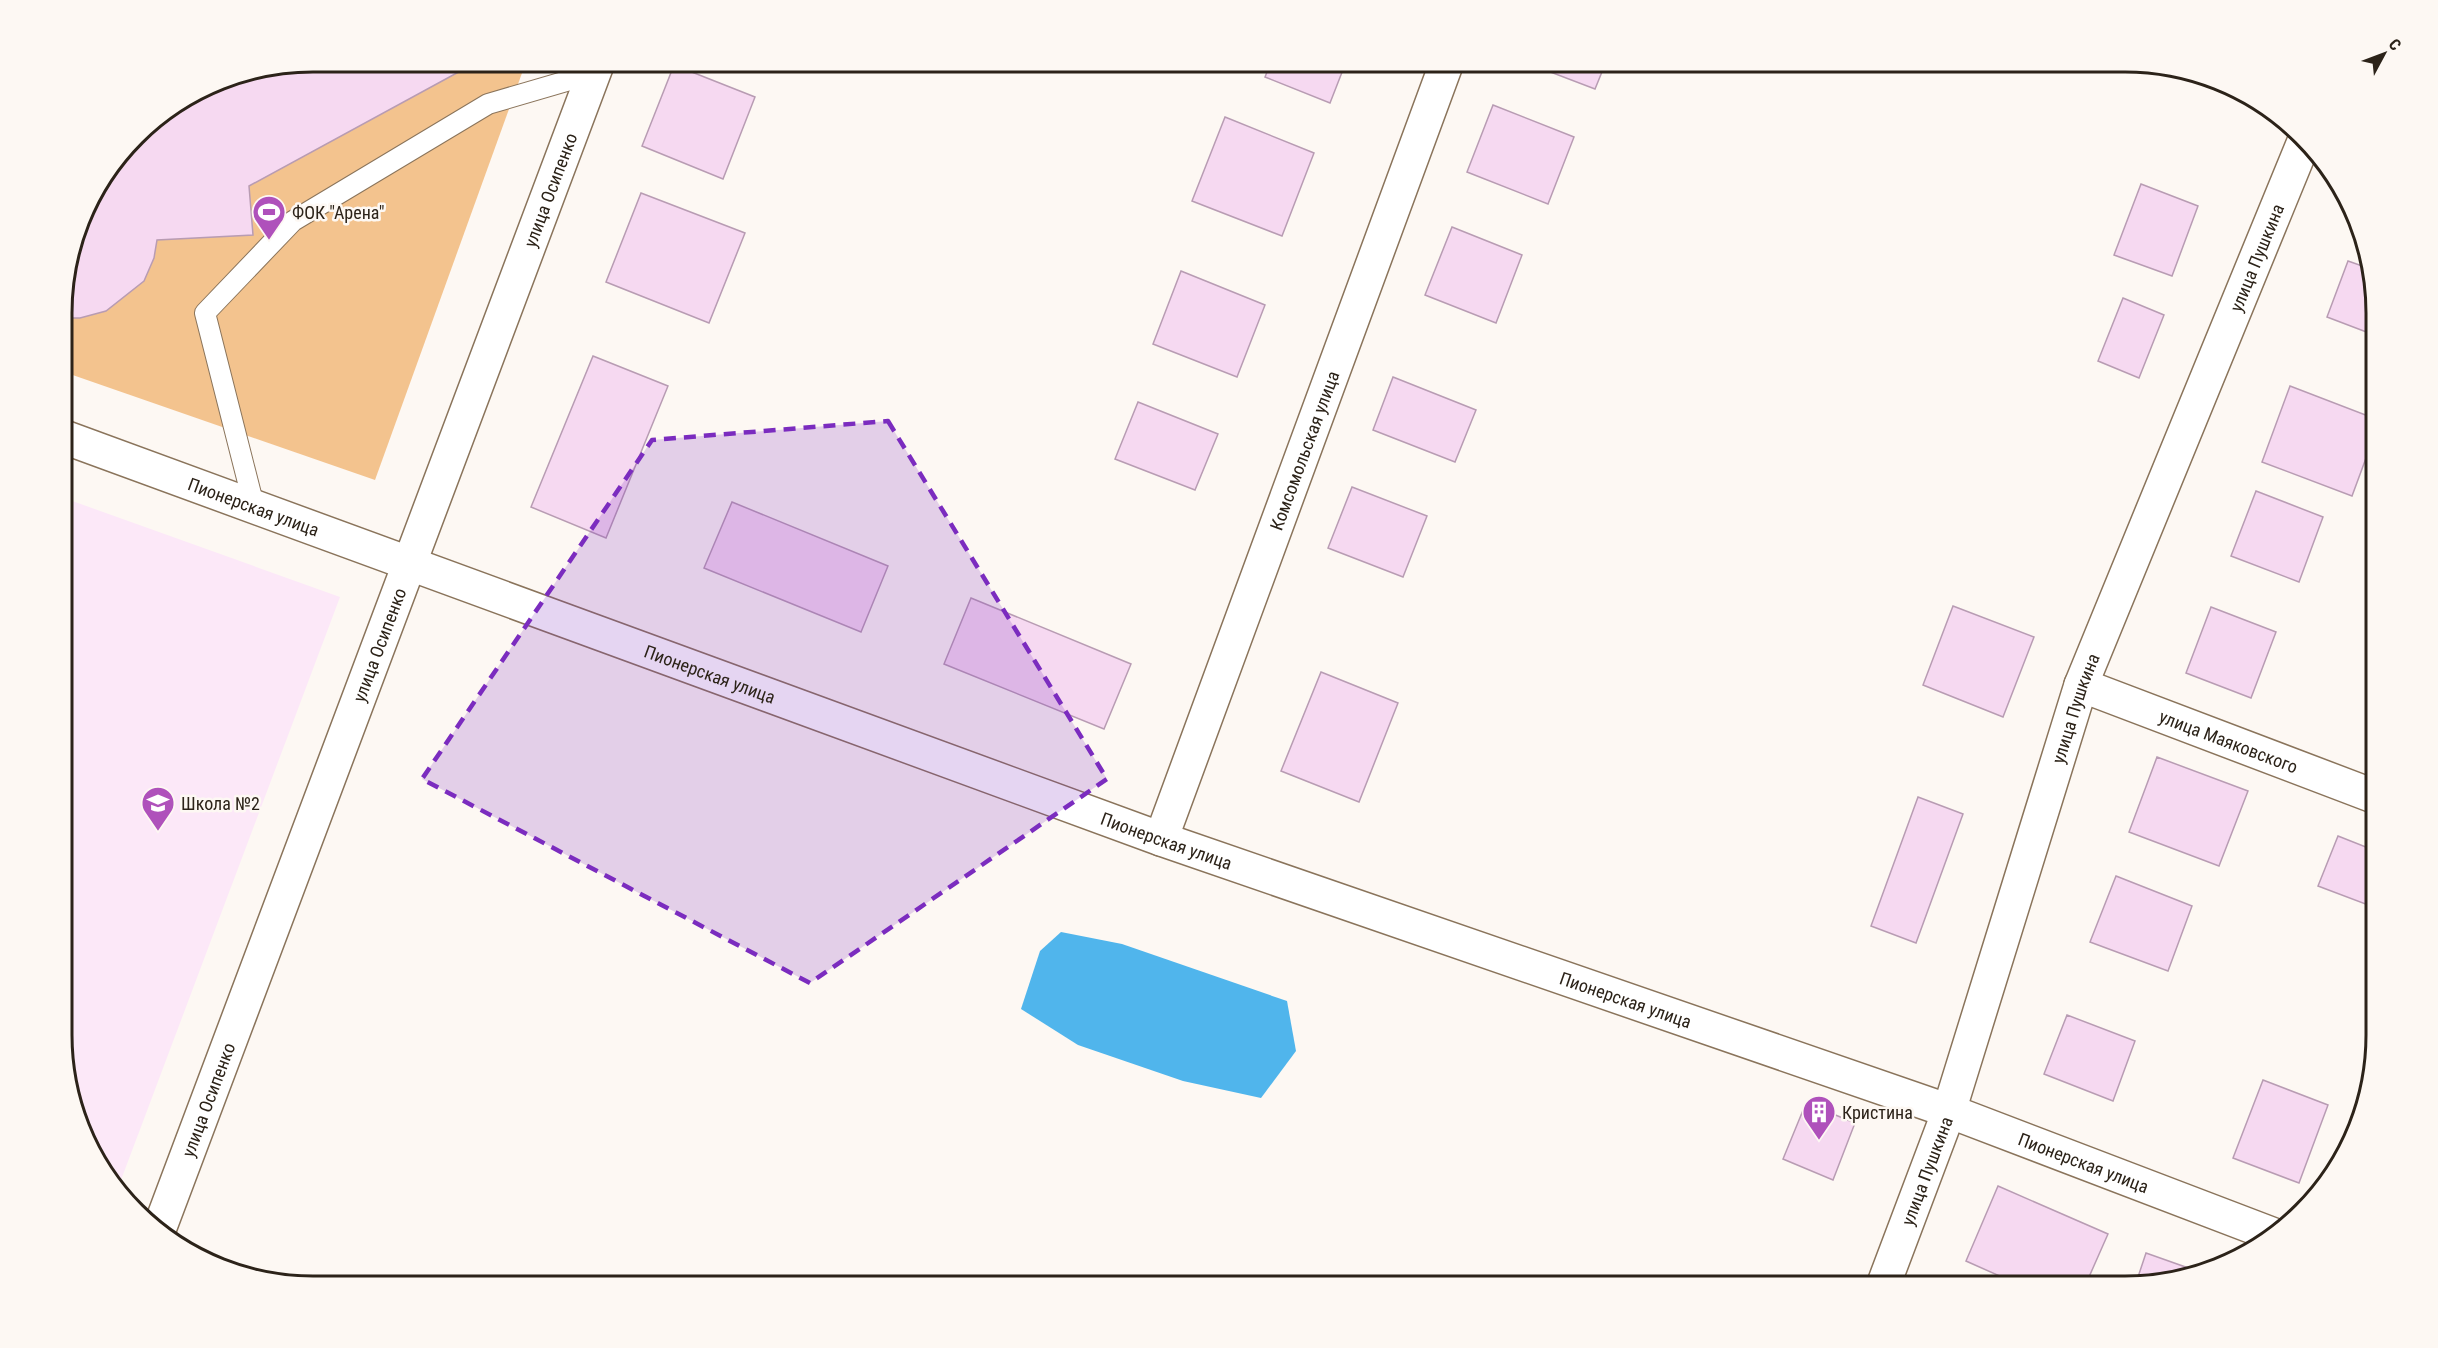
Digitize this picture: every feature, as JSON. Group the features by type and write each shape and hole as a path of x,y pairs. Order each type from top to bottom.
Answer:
{"street":[{"name":"улица Осипенко","path":"162,1222 594,72"},
{"name":"Комсомольская улица","path":"1161,839 1442,72"},
{"name":"улица Пушкина","path":"1887,1276 1949,1111 2081,685 2301,149"},
{"name":"Пионерская улица","path":"72,440 1161,839 1949,1111 2264,1231"},
{"name":"улица Маяковского","path":"2081,685 2366,793"}],"lane":[{"path":"254,506 204,313 293,221 488,104 581,72"}],"highlighted area":[{"path":"888,421 1107,779 810,983 422,779 652,440"}],"shaded area":[{"name":"ФОК \"Арена\"","path":"313,72 522,72 375,480 72,375 74,281 80,250 90,221 104,192 122,166 154,132 192,104 235,85 281,74"},
{"name":"Школа №2","path":"72,501 340,597 121,1180 104,1156 90,1127 80,1098 74,1067 72,1035"}],"water":[{"path":"1061,932 1122,944 1287,1001 1296,1051 1261,1098 1183,1081 1078,1045 1021,1009 1040,951"}],"building":[{"path":"459,72 249,186 253,235 157,240 154,258 144,281 106,311 72,318 74,281 85,235 104,192 132,154 154,132 192,104 235,85 281,74"},
{"path":"671,72 692,72 755,97 723,179 642,146"},
{"path":"1267,72 1342,72 1330,103 1265,77"},
{"path":"1550,72 1602,72 1595,89"},
{"path":"1493,105 1574,137 1548,204 1467,172"},
{"path":"1225,117 1314,153 1282,236 1192,201"},
{"path":"2141,184 2198,206 2172,276 2114,255"},
{"path":"641,193 745,233 709,323 606,282"},
{"path":"1452,227 1522,255 1496,323 1425,295"},
{"path":"2348,261 2361,265 2364,281 2366,332 2327,317"},
{"path":"1181,271 1265,305 1237,377 1153,344"},
{"path":"2123,298 2164,315 2139,378 2098,361"},
{"path":"593,356 668,386 606,538 531,507"},
{"path":"1393,377 1476,410 1455,462 1373,430"},
{"path":"2290,386 2366,415 2366,458 2352,496 2262,462"},
{"path":"1138,402 1218,434 1195,490 1115,459"},
{"path":"1352,487 1427,516 1403,577 1328,548"},
{"path":"2256,491 2323,517 2299,582 2231,556"},
{"path":"732,502 888,566 861,632 704,568"},
{"path":"971,598 1131,664 1104,729 944,664"},
{"path":"1953,606 2034,637 2003,717 1923,685"},
{"path":"2211,607 2276,632 2251,698 2186,673"},
{"path":"1321,672 1398,703 1359,802 1281,771"},
{"path":"2157,757 2248,791 2219,866 2129,832"},
{"path":"1918,797 1963,814 1916,943 1871,926"},
{"path":"2338,836 2366,847 2366,904 2318,886"},
{"path":"2116,876 2192,906 2168,971 2090,942"},
{"path":"2067,1015 2135,1041 2113,1101 2044,1074"},
{"path":"2263,1080 2328,1105 2299,1183 2233,1158"},
{"name":"Кристина","path":"1806,1103 1855,1123 1833,1180 1783,1159"},
{"path":"1998,1186 2108,1234 2089,1276 2000,1276 1966,1261"},
{"path":"2146,1253 2188,1268 2157,1274 2139,1275"}],"place":[{"name":"ФОК \"Арена\"","path":"269,241"},
{"name":"Школа №2","path":"158,832"},
{"name":"Кристина","path":"1819,1141"}]}
